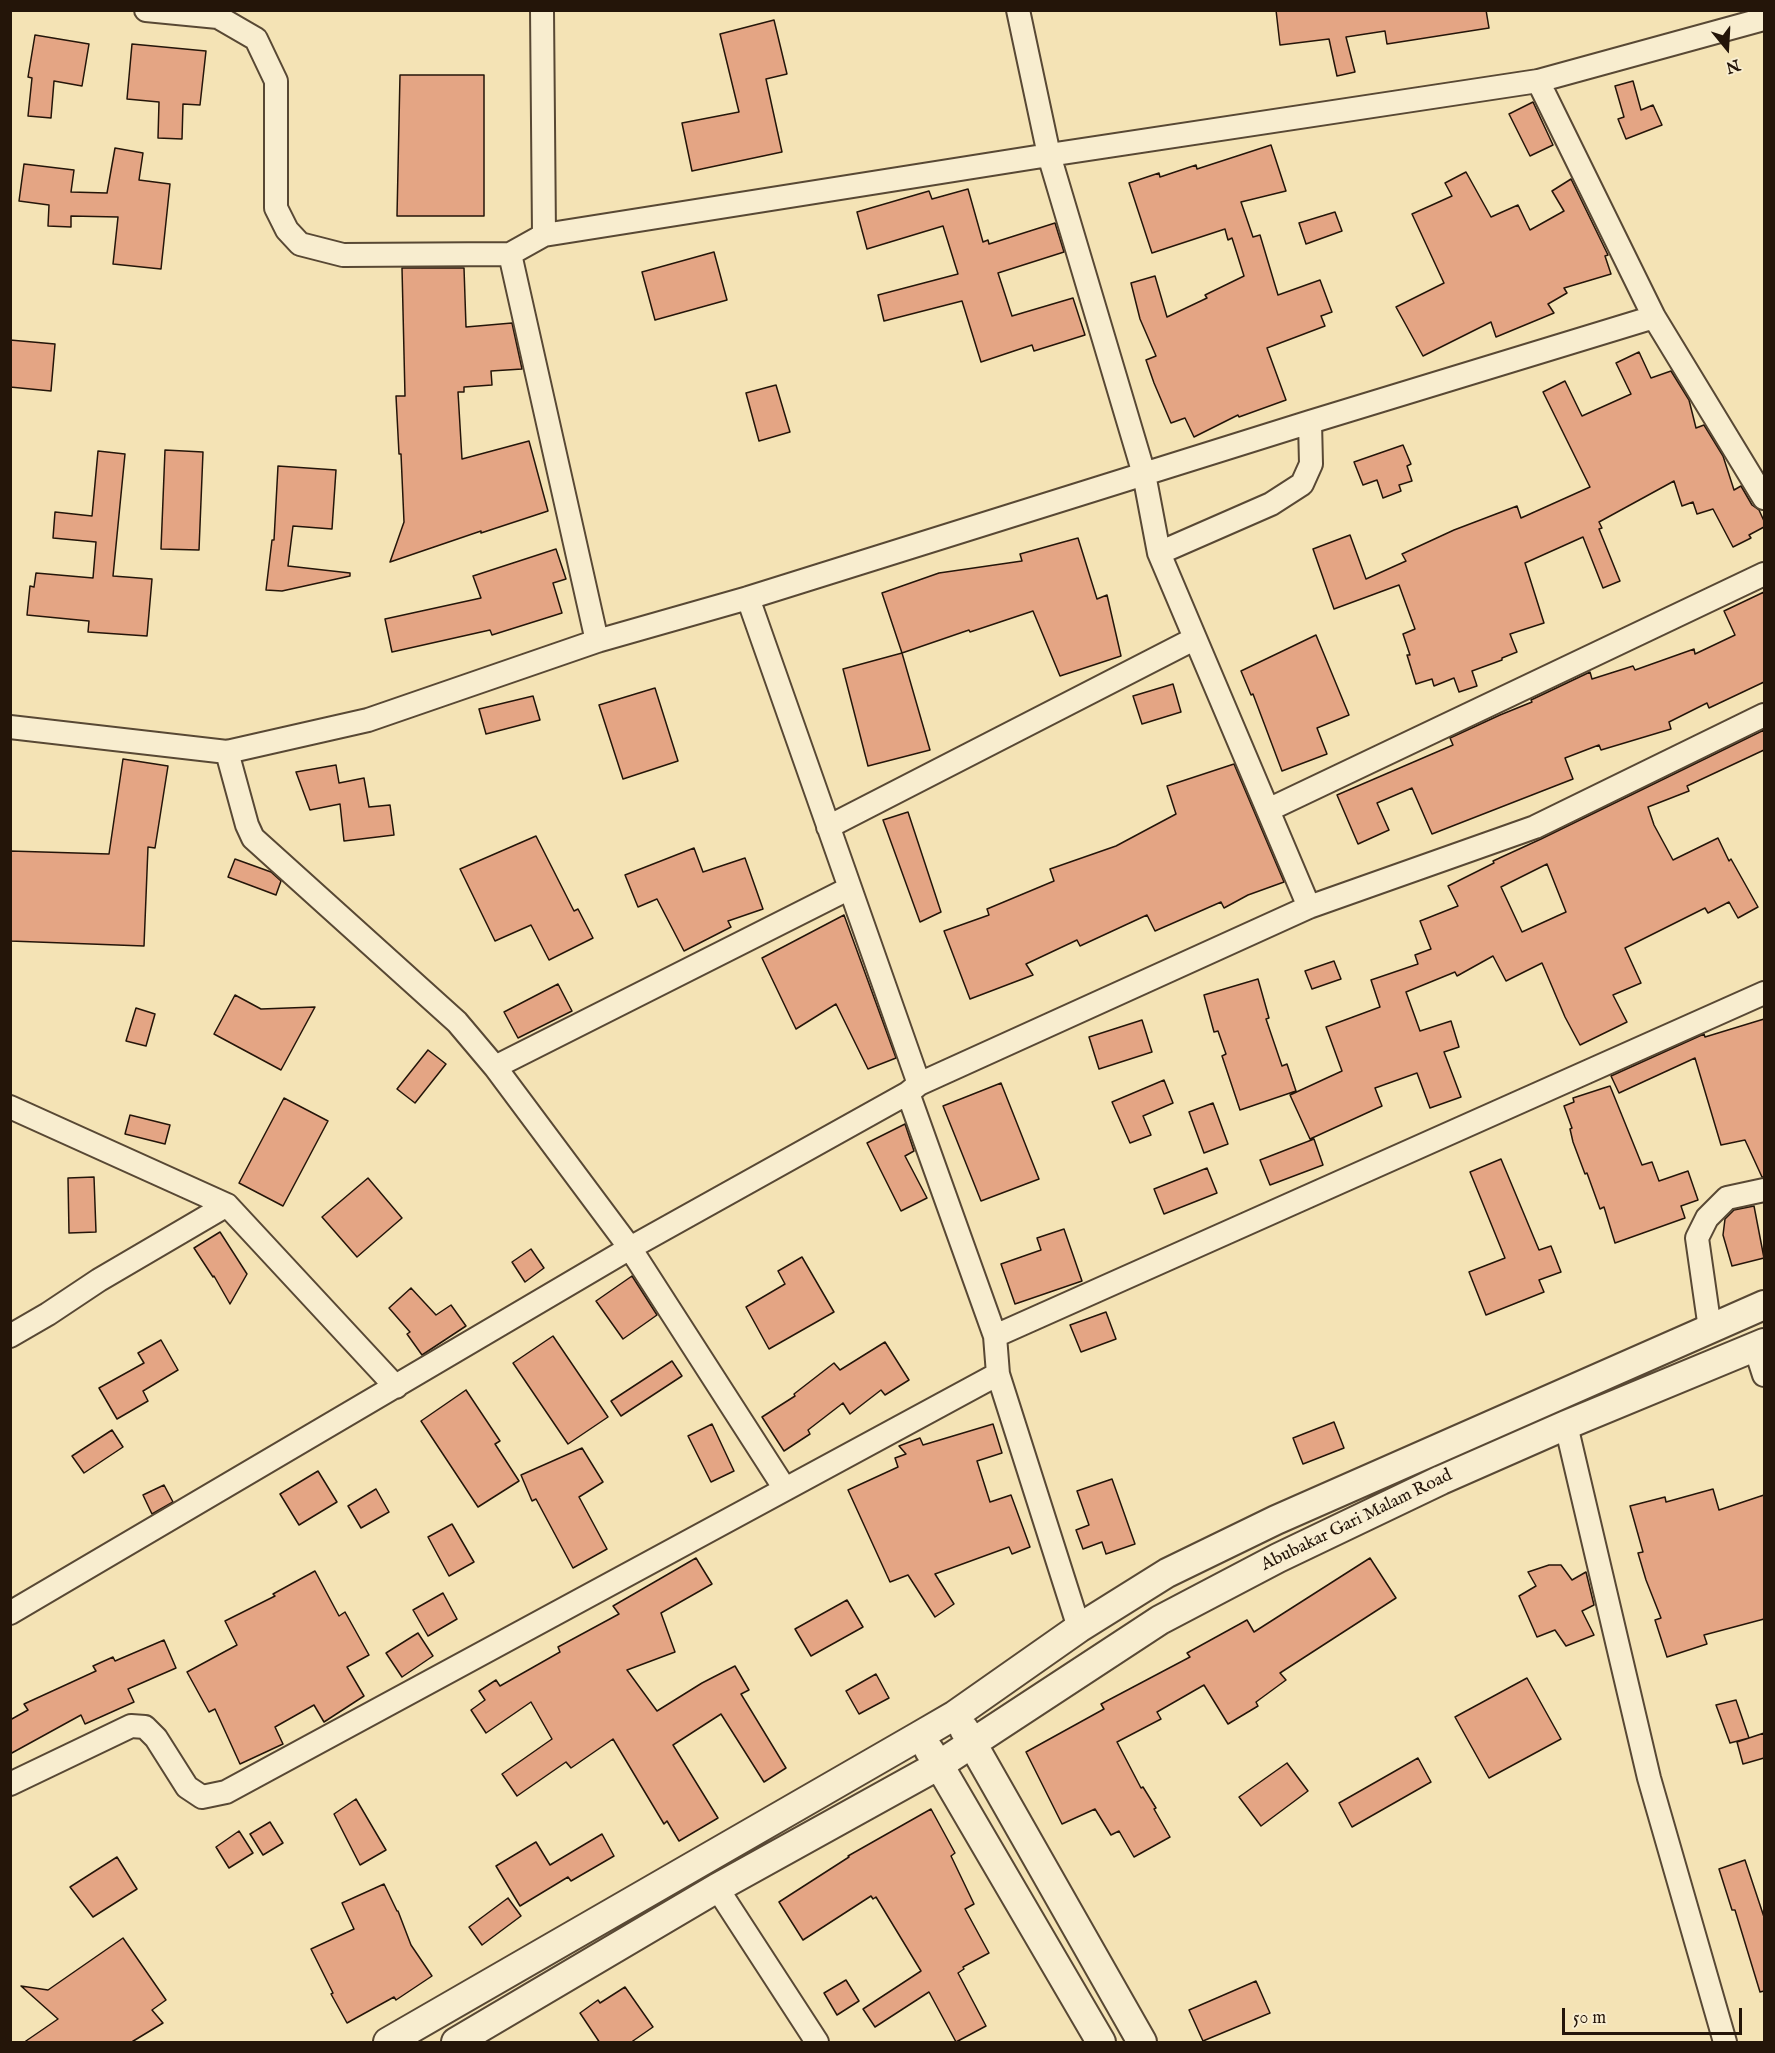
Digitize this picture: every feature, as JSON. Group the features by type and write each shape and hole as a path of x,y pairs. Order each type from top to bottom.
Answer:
{"street":[{"path":"146,10 218,14 256,39 276,81 276,208 287,230 300,244 343,255 510,254 544,235 1538,81 1764,19"},
{"path":"542,10 544,235"},
{"path":"1018,10 1049,155 1143,474 1159,554 1309,907"},
{"path":"1538,81 1654,318 1764,498"},
{"path":"510,254 597,640"},
{"path":"10,727 227,752 369,720 597,640 748,598 1310,422 1654,318"},
{"path":"1159,554 1271,504 1302,484 1311,464 1310,422"},
{"path":"1268,810 1764,574"},
{"path":"748,598 850,888 913,1089 995,1336 998,1374 1079,1628"},
{"path":"828,827 1194,639"},
{"path":"10,1613 630,1248 913,1089 1309,907 1535,827 1764,715"},
{"path":"227,752 247,825 253,838 457,1022 495,1067 630,1248 785,1489"},
{"path":"495,1067 850,888"},
{"path":"995,1336 1764,993"},
{"path":"10,1107 227,1205 396,1387"},
{"path":"1710,1329 1697,1238 1707,1218 1727,1198 1764,1190"},
{"path":"10,1336 99,1280 227,1205"},
{"path":"388,2043 955,1715 1079,1628 1167,1573 1276,1520 1764,1305"},
{"path":"1760,1345 1764,1376"},
{"name":"Abubakar Gari Malam Road","path":"456,2043 717,1888 939,1765 1160,1620 1278,1558 1441,1480 1566,1425 1760,1345"},
{"path":"10,1784 131,1726 145,1726 156,1738 187,1787 202,1797 226,1792 998,1374"},
{"path":"1566,1425 1649,1778 1725,2043"},
{"path":"955,1715 1142,2043"},
{"path":"919,1736 939,1765 1101,2043"},
{"path":"717,1888 817,2043"}],"building":[{"path":"1276,10 1486,10 1489,28 1387,44 1385,31 1346,37 1355,72 1337,76 1329,39 1280,45"},
{"path":"774,20 787,74 766,79 782,152 692,171 682,123 739,112 720,34"},
{"path":"35,35 89,44 82,86 54,81 51,118 28,116 32,78 28,77"},
{"path":"132,44 206,51 200,105 183,104 182,139 158,138 159,102 127,99"},
{"path":"400,75 484,75 484,216 397,216"},
{"path":"1633,81 1641,110 1653,105 1662,125 1626,139 1618,119 1624,117 1615,86"},
{"path":"1533,102 1553,145 1530,156 1509,114"},
{"path":"1271,145 1286,191 1241,202 1253,237 1260,235 1278,295 1320,280 1332,312 1321,316 1325,326 1267,348 1286,400 1239,417 1238,415 1194,437 1185,418 1171,423 1154,383 1146,360 1156,356 1140,319 1131,283 1155,276 1167,317 1207,298 1205,295 1244,276 1232,238 1228,240 1225,229 1152,253 1129,183 1159,173 1160,177 1196,165 1197,169"},
{"path":"115,148 143,153 139,180 170,184 161,269 113,264 118,217 71,216 71,227 48,226 49,205 19,201 24,164 74,170 71,192 107,193"},
{"path":"1466,172 1491,217 1518,205 1530,230 1564,211 1552,191 1571,179 1608,255 1605,256 1611,274 1564,288 1567,293 1548,304 1554,313 1496,337 1491,322 1423,356 1396,307 1444,283 1412,214 1452,196 1445,183"},
{"path":"968,189 983,242 988,240 989,244 1055,223 1064,252 998,273 1012,316 1073,298 1085,335 1034,351 1032,345 981,362 962,301 884,321 878,295 958,274 943,226 867,249 857,212 929,191 932,199"},
{"path":"1335,212 1342,231 1306,244 1299,223"},
{"path":"714,252 727,300 655,320 642,272"},
{"path":"402,268 464,268 466,327 512,323 522,369 491,371 492,385 464,387 464,392 458,392 462,459 529,441 548,511 390,562 404,522 396,396 405,396"},
{"path":"10,340 55,344 51,391 10,387"},
{"path":"1639,352 1651,378 1671,371 1689,400 1696,428 1704,425 1723,456 1734,490 1741,486 1752,505 1759,510 1764,527 1749,535 1751,538 1733,547 1713,509 1697,514 1693,502 1682,506 1674,481 1599,522 1602,528 1599,529 1620,581 1603,588 1583,537 1525,563 1544,623 1510,634 1517,652 1472,671 1477,686 1459,692 1454,678 1434,686 1432,679 1416,684 1403,634 1415,629 1399,585 1334,609 1313,549 1350,535 1366,579 1406,561 1402,554 1454,530 1517,506 1521,518 1590,487 1543,392 1565,381 1582,416 1631,394 1616,363"},
{"path":"776,385 790,432 759,441 746,393"},
{"path":"1403,445 1411,464 1407,466 1412,481 1399,485 1401,491 1383,498 1377,480 1363,485 1354,462"},
{"path":"165,450 203,452 199,550 161,549"},
{"path":"98,451 125,454 113,576 152,579 147,636 88,632 89,621 27,615 30,586 34,587 36,573 93,578 96,542 53,538 55,512 92,516"},
{"path":"278,466 336,470 332,529 293,526 288,566 350,573 350,576 282,591 266,590 272,540 274,540"},
{"path":"1078,538 1097,599 1107,595 1121,656 1060,676 1033,611 902,653 882,593 939,573 1022,561 1020,554"},
{"path":"556,549 566,579 553,583 562,613 492,635 490,630 392,652 385,619 481,598 473,576"},
{"path":"1764,592 1764,682 1709,708 1707,703 1669,722 1671,729 1601,750 1599,745 1565,758 1573,779 1432,834 1412,788 1377,803 1389,830 1358,844 1337,795 1453,745 1450,738 1532,702 1531,700 1590,672 1592,679 1633,666 1635,670 1694,649 1695,654 1735,635 1724,611"},
{"path":"1316,635 1349,715 1317,728 1327,754 1282,771 1253,694 1251,695 1241,671"},
{"path":"902,653 930,750 868,766 843,669"},
{"path":"1173,684 1181,712 1142,724 1133,696"},
{"path":"655,688 678,761 623,779 599,705"},
{"path":"533,696 540,720 486,734 479,709"},
{"path":"1764,730 1764,750 1687,786 1689,791 1648,807 1654,825 1673,860 1718,838 1729,861 1731,859 1758,907 1738,918 1729,902 1708,913 1705,908 1625,948 1641,983 1613,995 1627,1022 1580,1045 1565,1017 1542,963 1506,981 1493,956 1457,976 1455,972 1406,992 1420,1031 1451,1021 1459,1047 1444,1052 1461,1097 1430,1108 1417,1073 1375,1088 1382,1106 1310,1139 1290,1095 1342,1071 1326,1027 1380,1007 1371,980 1418,964 1415,955 1431,949 1420,921 1458,906 1448,886 1494,863 1493,861","holes":["1547,864 1566,912 1522,932 1501,887"]},
{"path":"123,759 168,766 155,848 148,847 144,946 10,941 10,851 109,854"},
{"path":"1234,764 1284,882 1248,895 1224,908 1221,902 1155,931 1147,915 1080,946 1077,940 1026,964 1033,975 970,999 944,931 989,915 987,909 1054,881 1050,869 1116,846 1176,814 1167,786"},
{"path":"336,765 339,783 364,778 369,807 390,805 394,835 344,841 340,804 310,810 296,772"},
{"path":"908,812 941,912 920,922 883,820"},
{"path":"536,836 574,911 578,909 593,938 549,960 531,925 495,941 460,869"},
{"path":"694,848 703,872 745,858 763,909 728,921 731,927 684,951 657,899 638,907 625,875"},
{"path":"235,859 271,872 281,881 276,895 228,877"},
{"path":"844,915 896,1058 868,1069 836,1004 796,1029 762,958"},
{"path":"1334,961 1341,979 1312,989 1305,971"},
{"path":"1258,979 1269,1018 1266,1019 1282,1066 1287,1064 1296,1091 1240,1110 1222,1056 1226,1054 1218,1031 1214,1032 1204,995"},
{"path":"558,984 572,1011 518,1038 504,1012"},
{"path":"235,995 261,1009 315,1007 281,1070 214,1034"},
{"path":"136,1008 155,1014 146,1046 126,1041"},
{"path":"1764,1019 1764,1177 1745,1140 1721,1145 1695,1058 1619,1093 1611,1076 1704,1034 1705,1037"},
{"path":"1142,1020 1152,1052 1099,1069 1089,1037"},
{"path":"428,1050 446,1064 415,1103 397,1089"},
{"path":"1164,1080 1173,1103 1143,1116 1151,1135 1130,1143 1112,1102"},
{"path":"1001,1083 1039,1179 981,1201 943,1106"},
{"path":"1610,1086 1642,1165 1652,1162 1659,1181 1688,1171 1698,1200 1681,1206 1685,1218 1615,1243 1604,1207 1600,1209 1573,1142 1570,1129 1572,1128 1564,1106 1574,1102 1573,1098"},
{"path":"284,1098 328,1121 283,1206 239,1183"},
{"path":"1213,1103 1228,1144 1204,1153 1189,1112"},
{"path":"130,1115 170,1125 165,1144 125,1134"},
{"path":"905,1124 914,1151 905,1156 927,1198 901,1211 867,1143"},
{"path":"1314,1139 1323,1165 1270,1185 1260,1160"},
{"path":"1501,1159 1539,1250 1551,1246 1561,1272 1539,1280 1544,1292 1486,1315 1469,1272 1505,1258 1470,1172"},
{"path":"1207,1168 1217,1193 1164,1214 1154,1189"},
{"path":"94,1177 96,1232 69,1233 68,1178"},
{"path":"368,1178 402,1218 357,1257 322,1217"},
{"path":"1754,1206 1764,1258 1732,1266 1723,1235 1725,1219 1734,1210"},
{"path":"1064,1229 1082,1281 1015,1304 1001,1264 1041,1250 1037,1238"},
{"path":"220,1232 247,1274 230,1304 194,1248"},
{"path":"531,1249 544,1268 525,1282 512,1262"},
{"path":"802,1257 834,1312 769,1349 746,1307 785,1284 778,1271"},
{"path":"632,1276 657,1315 623,1339 596,1301"},
{"path":"411,1288 436,1315 451,1305 466,1326 422,1355 407,1334 410,1332 389,1308"},
{"path":"1106,1312 1116,1339 1081,1352 1070,1325"},
{"path":"553,1336 608,1417 568,1444 513,1363"},
{"path":"161,1340 178,1370 143,1391 148,1401 117,1419 99,1388 144,1363 138,1353"},
{"path":"885,1342 909,1380 885,1395 881,1390 850,1414 843,1403 808,1430 810,1434 784,1451 762,1417 795,1396 794,1394 834,1363 840,1370"},
{"path":"672,1361 682,1376 621,1416 611,1401"},
{"path":"466,1390 500,1441 495,1444 519,1481 478,1507 421,1421"},
{"path":"1334,1422 1344,1448 1303,1464 1293,1438"},
{"path":"712,1424 734,1471 711,1482 688,1436"},
{"path":"993,1424 1002,1453 977,1461 990,1502 1011,1495 1030,1547 1012,1554 1009,1547 935,1574 954,1604 935,1617 908,1575 890,1582 848,1490 898,1467 895,1458 906,1454 899,1446 920,1438 923,1445"},
{"path":"112,1430 123,1447 84,1473 72,1456"},
{"path":"582,1448 603,1482 579,1497 607,1549 573,1568 536,1499 532,1501 521,1475"},
{"path":"318,1471 337,1502 299,1525 280,1494"},
{"path":"1112,1479 1135,1544 1106,1554 1102,1542 1083,1549 1076,1530 1089,1525 1077,1491"},
{"path":"164,1485 173,1502 152,1514 143,1495"},
{"path":"376,1489 389,1512 361,1528 348,1506"},
{"path":"1713,1489 1719,1510 1764,1495 1764,1619 1704,1635 1707,1644 1667,1657 1655,1620 1661,1618 1638,1553 1643,1552 1630,1506 1665,1497 1666,1502"},
{"path":"452,1524 474,1562 449,1576 428,1537"},
{"path":"696,1558 712,1584 661,1613 675,1652 627,1670 657,1711 735,1666 749,1690 741,1694 786,1768 764,1782 721,1714 673,1745 718,1818 679,1841 667,1821 664,1824 613,1739 571,1768 566,1762 517,1796 502,1774 552,1739 531,1702 486,1733 471,1710 485,1700 479,1691 496,1680 500,1686 560,1652 558,1647 619,1614 613,1606"},
{"path":"1370,1558 1396,1598 1280,1673 1286,1680 1256,1702 1258,1706 1228,1724 1204,1685 1157,1712 1161,1719 1117,1742 1141,1788 1143,1787 1156,1808 1154,1809 1170,1837 1134,1857 1119,1831 1111,1835 1095,1809 1062,1824 1026,1752 1104,1709 1101,1704 1190,1657 1187,1653 1247,1620 1254,1632"},
{"path":"1549,1565 1561,1565 1572,1580 1586,1572 1594,1605 1582,1611 1594,1635 1566,1646 1555,1630 1537,1637 1519,1596 1536,1586 1528,1572"},
{"path":"315,1571 339,1616 345,1612 369,1655 347,1667 364,1696 324,1722 314,1705 275,1727 283,1744 240,1764 215,1709 209,1712 187,1672 237,1645 225,1621 275,1596 273,1594"},
{"path":"443,1593 457,1619 428,1636 413,1610"},
{"path":"847,1600 863,1627 811,1656 795,1629"},
{"path":"418,1633 433,1656 402,1677 386,1653"},
{"path":"164,1640 176,1668 128,1689 134,1702 85,1724 81,1715 10,1754 10,1720 28,1710 24,1704 96,1671 93,1666 113,1657 115,1661"},
{"path":"876,1674 889,1698 859,1714 846,1691"},
{"path":"1527,1678 1561,1739 1489,1778 1455,1717"},
{"path":"1736,1700 1749,1738 1730,1743 1716,1705"},
{"path":"1764,1733 1764,1758 1743,1764 1737,1742"},
{"path":"1418,1758 1431,1782 1352,1827 1339,1803"},
{"path":"1287,1763 1308,1791 1261,1826 1239,1797"},
{"path":"356,1799 386,1850 360,1865 334,1814"},
{"path":"931,1809 955,1853 951,1856 974,1904 965,1909 989,1953 963,1967 964,1969 958,1973 986,2026 956,2042 929,1992 875,2027 863,2009 921,1971 876,1897 873,1899 871,1896 803,1940 779,1902 848,1856"},
{"path":"270,1822 283,1843 263,1855 250,1834"},
{"path":"239,1831 253,1853 229,1868 216,1847"},
{"path":"602,1834 614,1856 571,1881 568,1877 520,1906 496,1866 536,1842 550,1865"},
{"path":"117,1857 137,1889 93,1917 70,1887"},
{"path":"1745,1860 1764,1917 1764,1991 1760,1992 1735,1910 1732,1910 1719,1869"},
{"path":"384,1884 398,1911 411,1945 432,1976 396,2000 394,1997 347,2023 311,1949 354,1929 342,1903"},
{"path":"508,1898 521,1916 482,1945 469,1927"},
{"path":"123,1938 166,2000 152,2010 163,2023 130,2043 23,2043 58,2019 21,1986 48,1990"},
{"path":"846,1980 859,2001 837,2015 824,1993"},
{"path":"1256,1981 1270,2013 1203,2041 1189,2010"},
{"path":"625,1987 653,2027 630,2043 600,2043 580,2013 598,2000 600,2003"}]}
